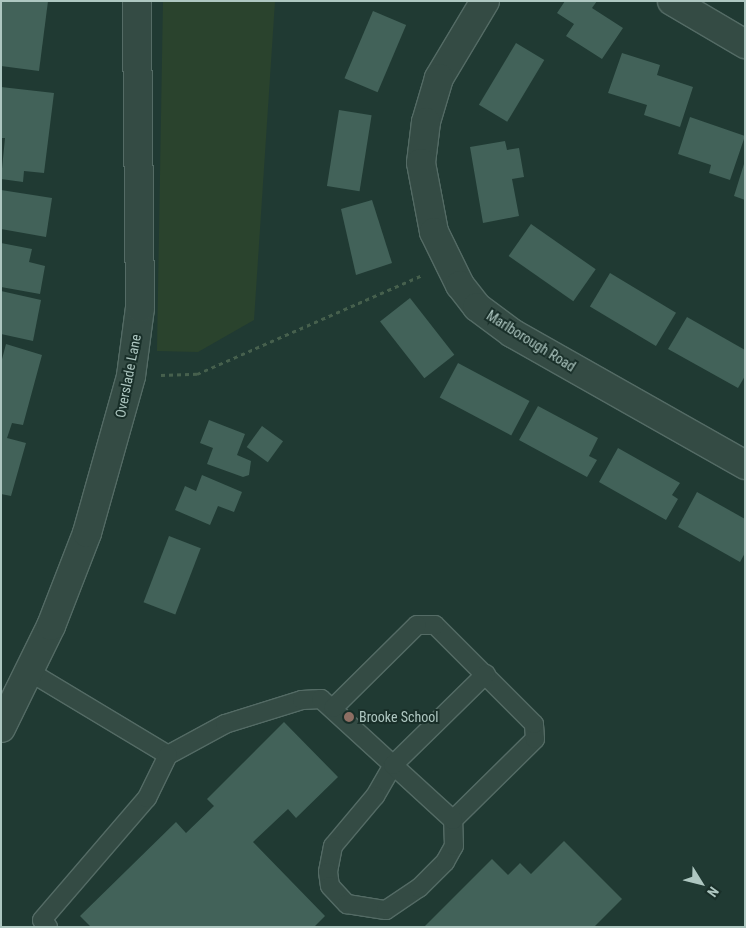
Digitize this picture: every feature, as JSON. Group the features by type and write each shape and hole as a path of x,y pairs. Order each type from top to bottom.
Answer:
{"street":[{"name":"Overslade Lane","path":"1,728 30,672 86,533 131,376 140,308 137,1"},
{"name":"Marlborough Road","path":"486,1 439,78 426,122 421,163 425,199 450,262 477,307 494,321 745,465"},
{"path":"672,1 745,44"}],"lane":[{"path":"333,708 372,666 421,624 446,632 534,724 535,739 453,820"},
{"path":"30,672 168,755"},
{"path":"48,927 42,920 147,798 168,755 225,724 278,706 321,699 333,708 393,765 453,820 454,846 445,862 407,898 386,910 347,904 330,886 333,846 375,796 393,765 486,674"}],"path":[{"path":"131,376 197,374 450,262"}],"green space":[{"path":"163,1 275,1 254,320 198,352 157,351"}],"building":[{"path":"1,1 48,1 39,71 1,66"},
{"path":"565,1 597,1 592,8 623,28 602,59 566,36 574,24 557,13"},
{"path":"373,11 406,25 378,92 344,78"},
{"path":"516,43 544,60 507,122 479,105"},
{"path":"622,53 660,65 657,75 693,87 680,127 644,115 647,105 608,93"},
{"path":"1,87 54,93 44,173 24,171 23,182 1,179 5,138 1,138"},
{"path":"339,110 372,115 360,191 327,186"},
{"path":"690,117 745,136 730,180 709,173 711,165 678,154"},
{"path":"505,141 507,150 519,148 524,177 512,179 519,216 483,223 470,147"},
{"path":"745,165 745,200 734,196"},
{"path":"1,190 52,198 46,237 1,229"},
{"path":"372,200 392,263 356,275 341,209"},
{"path":"531,224 596,269 573,301 509,256"},
{"path":"1,243 32,249 29,262 45,266 40,294 1,287"},
{"path":"610,273 676,313 656,346 590,306"},
{"path":"1,291 41,300 33,341 1,334"},
{"path":"410,298 454,355 424,378 380,321"},
{"path":"687,317 745,350 745,376 738,388 668,349"},
{"path":"6,344 42,355 23,425 12,423 7,438 26,443 11,496 1,494 1,363"},
{"path":"458,363 530,401 511,435 440,397"},
{"path":"538,406 598,438 589,456 597,460 587,477 519,440"},
{"path":"209,420 245,434 237,455 251,461 249,475 243,477 207,464 213,448 200,443"},
{"path":"262,426 283,441 268,462 247,447"},
{"path":"618,448 680,483 672,495 678,499 666,520 599,482"},
{"path":"202,475 242,492 234,512 218,506 210,525 175,510 185,486 196,491"},
{"path":"697,492 745,519 745,553 740,562 678,527"},
{"path":"169,536 201,548 175,614 144,602"},
{"path":"284,722 338,777 296,818 288,809 253,842 325,916 314,927 91,927 80,916 176,822 186,833 214,806 207,799"},
{"path":"564,841 622,899 594,927 424,927 492,859 508,875 520,863 531,874"}],"place":[{"name":"Brooke School","path":"349,717"}]}
